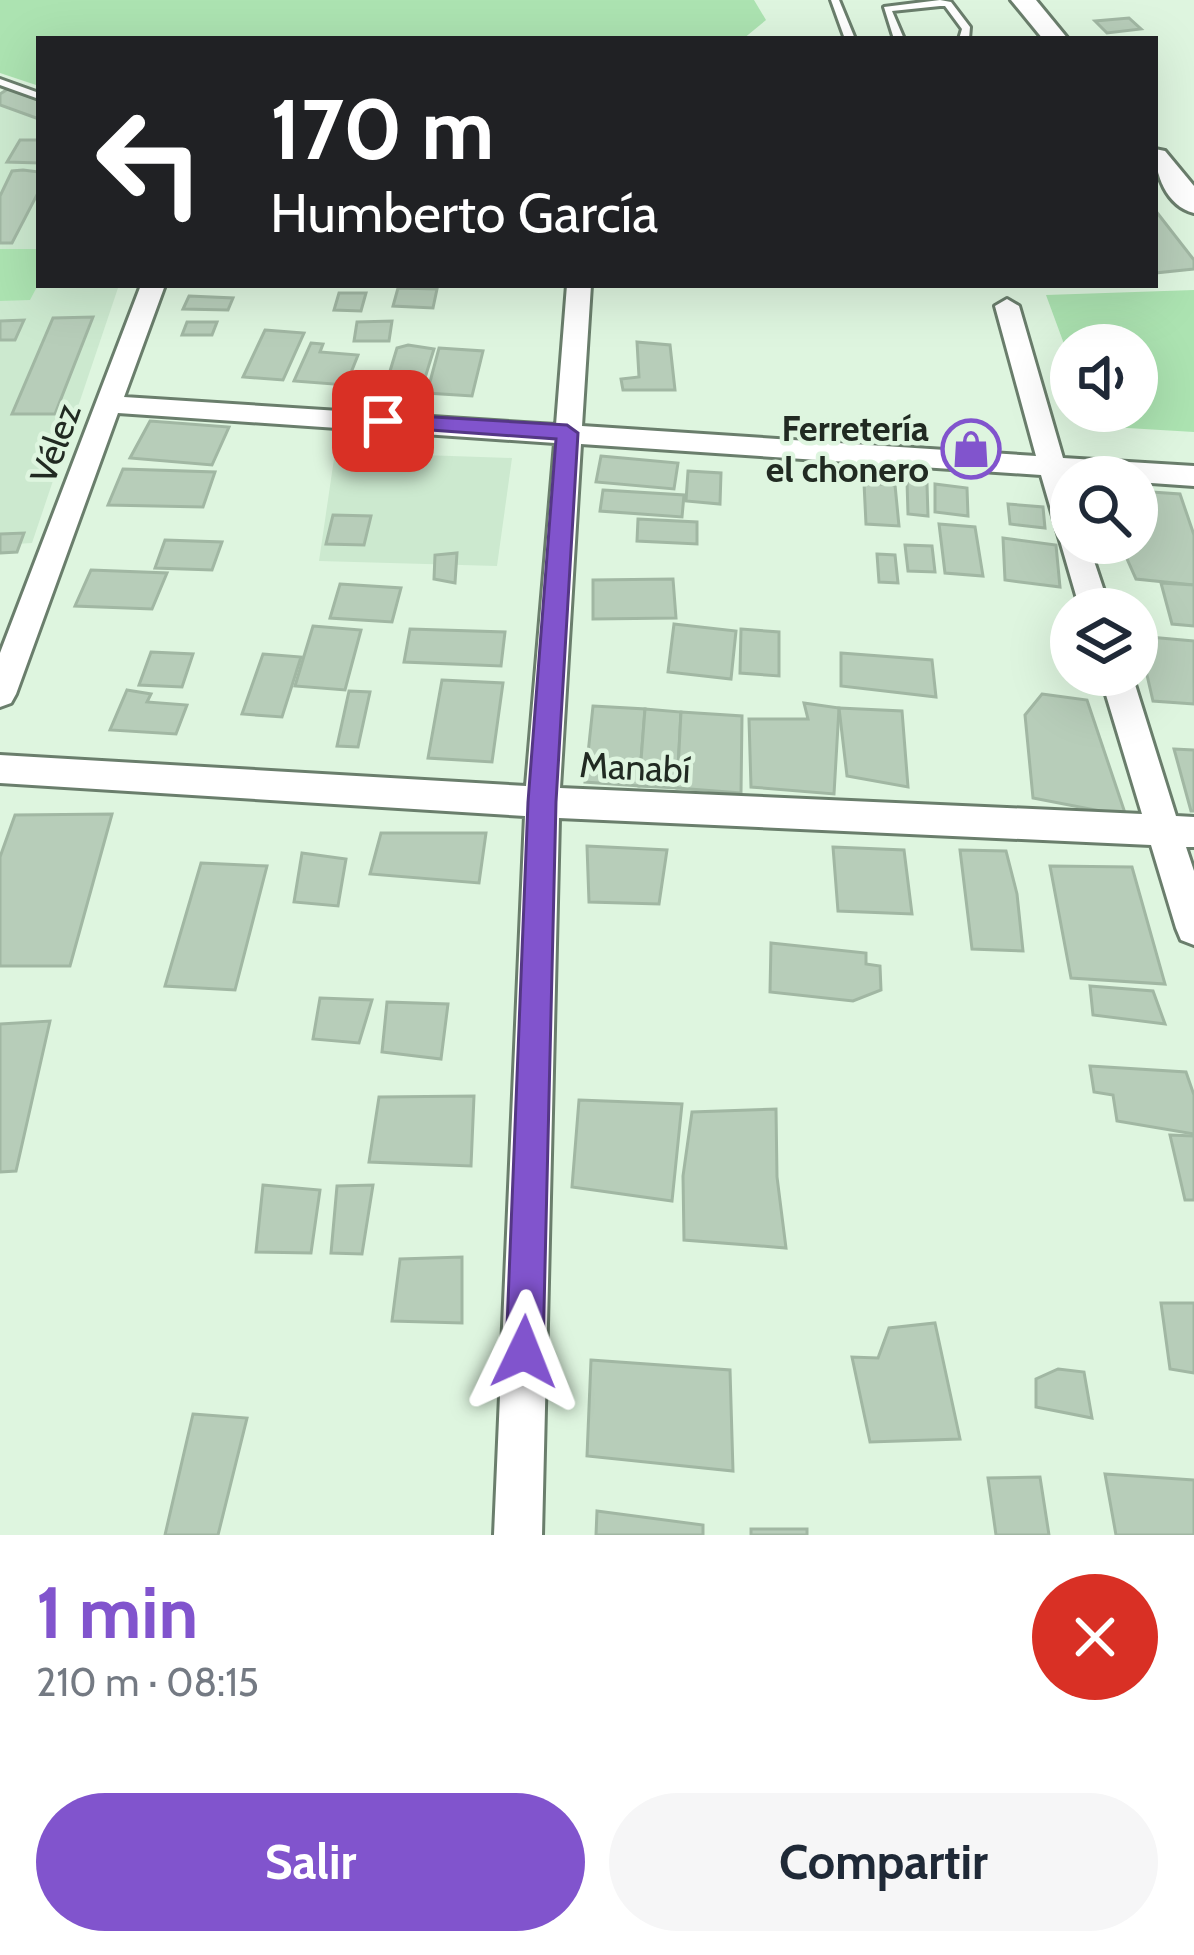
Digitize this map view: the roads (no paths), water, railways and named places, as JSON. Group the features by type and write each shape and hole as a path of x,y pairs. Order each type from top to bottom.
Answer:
{"street":[{"path":"1023,0 1053,36"},
{"path":"1158,161 1194,204"},
{"name":"Vélez","path":"0,694 152,288"},
{"path":"518,1535 542,802 580,288"},
{"path":"1007,307 1050,466"},
{"path":"108,404 1050,470"},
{"path":"1158,474 1194,476"},
{"path":"1125,696 1180,831 1194,928"},
{"name":"Manabí","path":"0,769 542,802 1180,831"}],"lane":[{"path":"835,0 849,36"},
{"path":"897,36 884,12 914,3 947,4 968,29 965,36"},
{"path":"0,82 36,95"}],"place":[{"name":"Ferretería el chonero","path":"971,449"}]}
